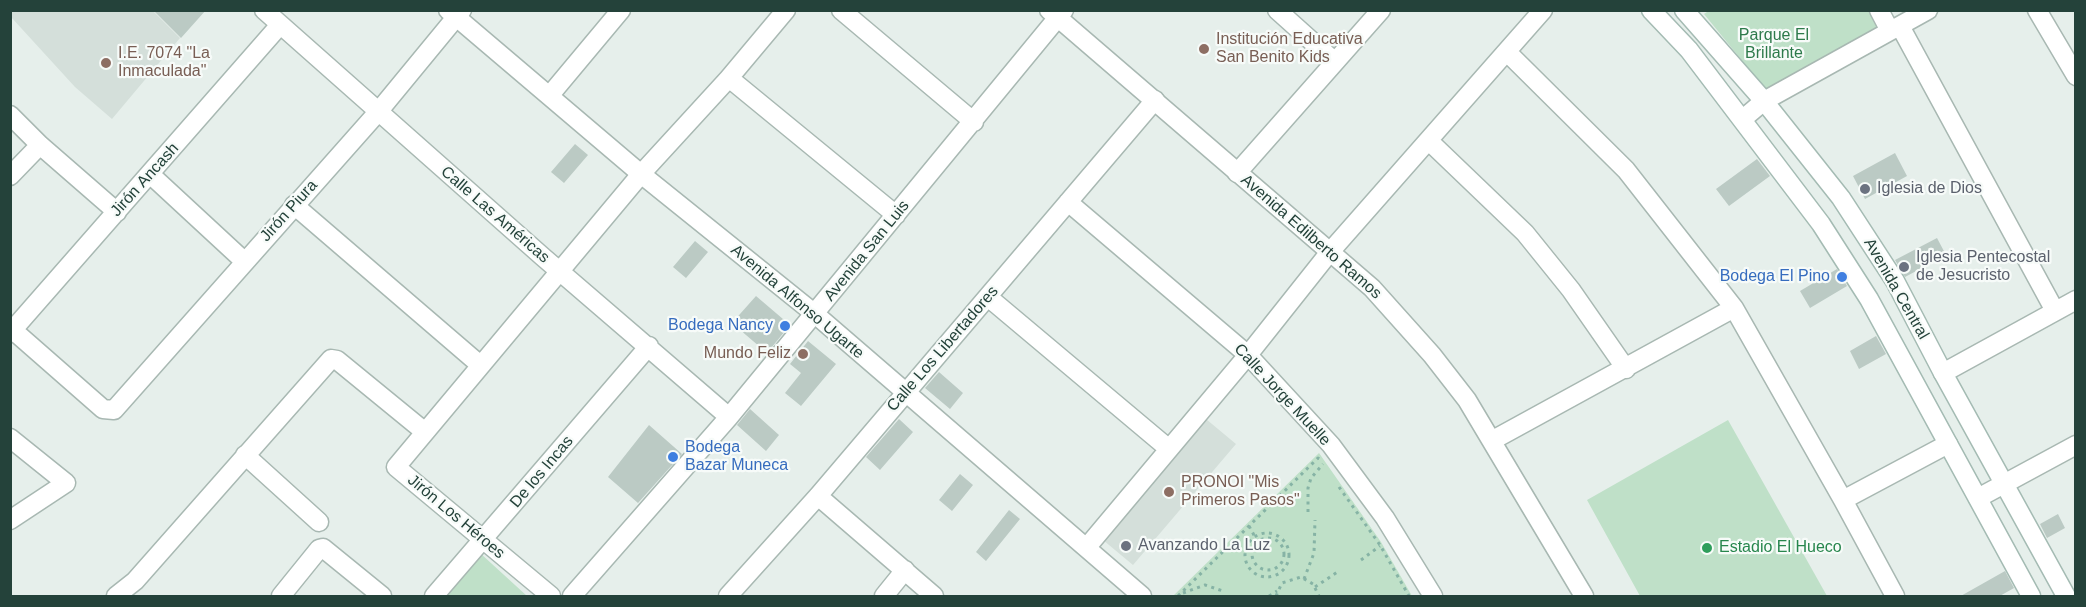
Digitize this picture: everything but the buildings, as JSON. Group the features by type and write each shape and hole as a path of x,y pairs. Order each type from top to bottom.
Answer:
{"street":[{"name":"Calle Las Américas","path":"264,10 279,26 558,271 649,346 729,417"},
{"path":"550,95 621,10"},
{"path":"116,597 135,581 331,359 337,360 425,432 558,271 641,174 729,78 786,10"},
{"path":"841,10 974,122"},
{"path":"1277,10 1335,62"},
{"path":"1237,172 1380,10"},
{"path":"1087,547 1248,355 1329,253 1508,53 1543,10"},
{"name":"Avenida Central","path":"1651,10 1689,50 1744,118 1821,224 1869,299 2031,597"},
{"name":"Avenida Central","path":"1684,10 1764,101 1841,198 1859,225 1895,281 1942,373 2066,597"},
{"path":"1879,10 1895,28 2055,311"},
{"path":"1744,118 1764,101 1928,10"},
{"path":"2037,10 2076,76"},
{"name":"Avenida Alfonso Ugarte","path":"455,13 641,174 815,314 1141,596"},
{"name":"Jirón Piura","path":"12,332 104,409 114,410 294,204 378,112 455,13"},
{"name":"Avenida San Luis","path":"572,597 729,417 815,314 974,122 1057,13"},
{"name":"Avenida Edilberto Ramos","path":"1057,13 1329,253 1372,288 1432,355 1467,400 1493,440 1584,597"},
{"name":"Jirón Ancash","path":"12,332 279,26"},
{"path":"1508,53 1626,170 1734,308 1843,500 1894,597"},
{"path":"729,78 896,215"},
{"name":"Calle Los Libertadores","path":"728,597 819,496 1155,100"},
{"path":"10,115 40,145 117,212"},
{"path":"1429,141 1525,233 1571,290 1626,369"},
{"path":"10,176 40,145"},
{"path":"151,175 244,261"},
{"name":"Calle Jorge Muelle","path":"1068,202 1248,355 1331,445 1385,518 1433,597"},
{"path":"294,204 479,364"},
{"path":"987,297 1169,449"},
{"path":"1942,373 2076,300"},
{"path":"1493,440 1734,308"},
{"name":"De los Incas","path":"434,597 649,346"},
{"name":"Jirón Los Héroes","path":"425,432 396,467 551,597"},
{"path":"10,438 66,483 10,520"},
{"path":"1843,500 1948,444"},
{"path":"1978,498 2076,445"},
{"path":"245,455 319,522"},
{"path":"819,496 934,597"},
{"path":"281,597 319,549 328,549 382,597"},
{"path":"884,597 905,570"}],"path":[{"path":"1180,595 1318,458 1329,473"},
{"path":"1308,512 1308,488 1311,478 1323,464"},
{"path":"1335,482 1380,546 1409,597"},
{"path":"1304,579 1314,553 1315,520"},
{"path":"1249,526 1255,537"},
{"path":"1269,533 1282,539 1289,552 1288,560 1280,572 1261,576 1250,567 1245,555 1246,548 1255,537 1269,533"},
{"path":"1275,540 1282,547 1283,557 1274,569 1258,567 1252,559 1253,549 1259,541 1275,540"},
{"path":"1361,560 1380,546"},
{"path":"1315,587 1339,570"},
{"path":"1280,572 1286,581"},
{"path":"1269,597 1286,581 1294,578 1304,579 1315,587 1318,597"},
{"path":"1180,595 1205,585 1223,591"},
{"path":"1276,597 1277,590"}],"shaded area":[{"name":"I.E. 7074 \"La Inmaculada\"","path":"11,10 153,11 180,38 112,119 75,87 11,17"},
{"name":"PRONOI \"Mis Primeros Pasos\"","path":"1206,419 1236,444 1133,565 1103,540"}],"green space":[{"name":"Parque El Brillante","path":"1710,10 1872,11 1883,28 1766,90 1704,14"},
{"name":"Estadio El Hueco","path":"1728,420 1827,596 1640,596 1587,500"},
{"path":"1319,453 1381,542 1412,596 1173,596"},
{"path":"480,553 527,596 443,596"}],"place":[{"name":"Institución Educativa San Benito Kids","path":"1204,49"},
{"name":"I.E. 7074 \"La Inmaculada\"","path":"106,63"},
{"name":"Iglesia de Dios","path":"1865,189"},
{"name":"Iglesia Pentecostal de Jesucristo","path":"1904,267"},
{"name":"Bodega El Pino","path":"1842,277"},
{"name":"Bodega Nancy","path":"785,326"},
{"name":"Mundo Feliz","path":"803,354"},
{"name":"Bodega Bazar Muneca","path":"673,457"},
{"name":"PRONOI \"Mis Primeros Pasos\"","path":"1169,492"},
{"name":"Avanzando La Luz","path":"1126,546"},
{"name":"Estadio El Hueco","path":"1707,548"}]}
